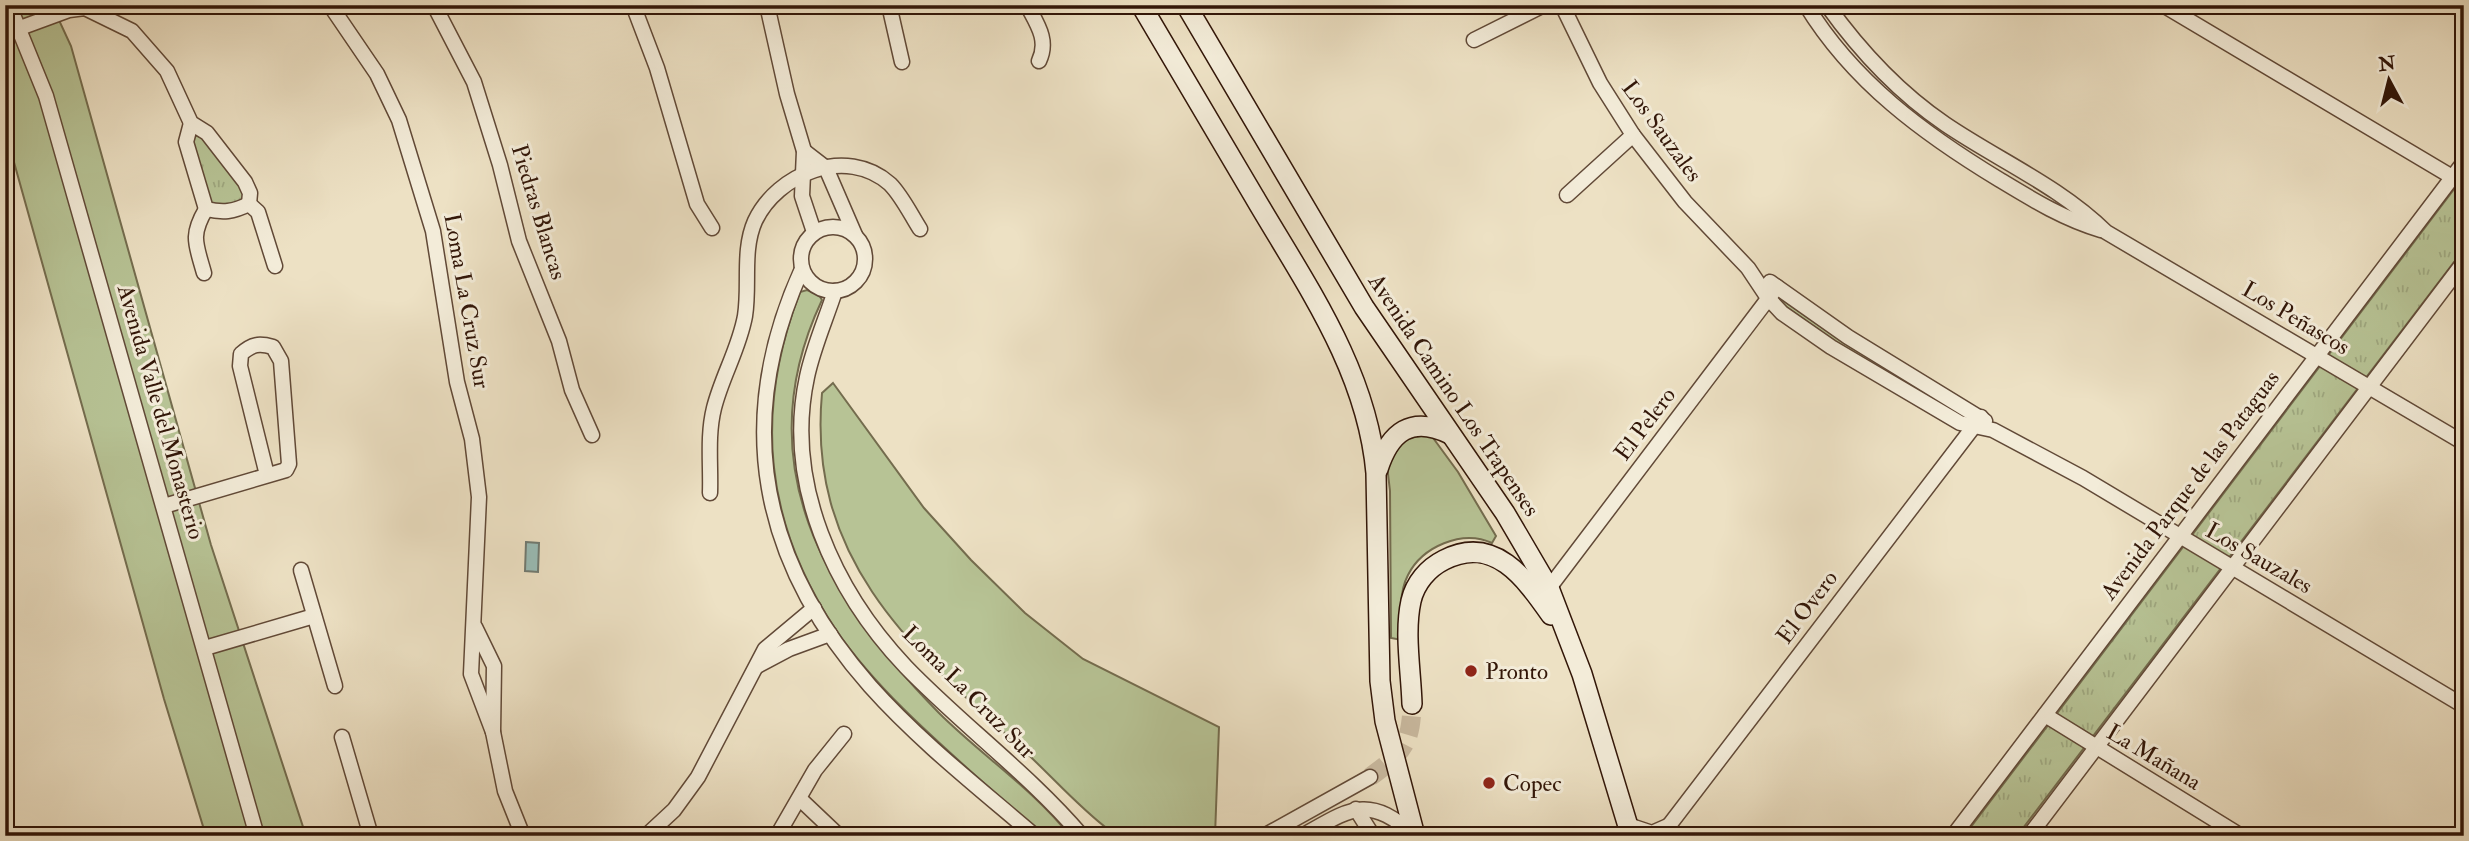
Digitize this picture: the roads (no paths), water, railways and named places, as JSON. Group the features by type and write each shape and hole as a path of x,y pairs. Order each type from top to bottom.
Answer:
{"main road":[{"path":"1141,5 1339,344 1365,411 1376,473 1380,681 1385,720 1415,836"},
{"name":"Avenida Camino Los Trapenses","path":"1185,5 1364,307 1511,523 1549,588 1574,650 1629,830"},
{"path":"1376,473 1388,445 1406,428 1428,426 1450,434"},
{"path":"1412,704 1412,599 1426,573 1451,556 1479,552 1505,560 1531,587 1574,650"}],"street":[{"name":"Avenida Valle del Monasterio","path":"9,5 46,96 257,836"},
{"name":"Loma La Cruz Sur","path":"330,5 377,74 399,120 433,231 457,382 472,439 479,497 471,674 493,732 505,790 523,836"},
{"name":"Piedras Blancas","path":"434,5 474,82 500,165 519,241 559,341 572,390 592,435"},
{"path":"633,5 657,68 697,204 712,228"},
{"path":"766,5 804,151 802,196 814,232"},
{"path":"889,5 902,62"},
{"path":"1027,5 1042,34 1044,50 1039,61"},
{"path":"1474,40 1544,5"},
{"name":"Los Sauzales","path":"1562,5 1595,74 1633,135 1685,202 1772,292 1782,313 1831,347 1960,423 1977,421 2082,478 2464,706"},
{"name":"Los Peñascos","path":"1806,5 1849,62 1916,126 2048,208 2105,232 2464,443"},
{"name":"Los Peñascos","path":"1827,5 1879,68 1924,108 2073,203 2105,232"},
{"path":"2163,5 2458,181"},
{"path":"20,27 69,10 85,8 132,31 167,72 191,123 207,133 245,182 250,193 249,204"},
{"path":"191,123 186,142 206,209 195,227 194,238 204,273"},
{"path":"1567,195 1633,135"},
{"path":"802,269 817,287 835,291 852,285 863,270 864,251 826,168 804,151"},
{"name":"Avenida Parque de las Pataguas","path":"1953,836 2316,357 2458,181 2464,162"},
{"path":"710,493 712,416 745,316 750,238 766,202 801,173 826,168 854,168 877,176 891,185 920,229"},
{"path":"206,209 221,213 249,204"},
{"path":"249,204 258,212 275,266"},
{"path":"855,235 839,227 821,228 814,232 802,247 802,269 789,297 772,351 764,401 763,453 773,511 814,608 830,634 870,686 1035,836"},
{"path":"2029,836 2464,262"},
{"name":"Loma La Cruz Sur","path":"835,291 807,375 802,414 804,468 825,546 867,619 905,666 1082,835"},
{"name":"El Pelero","path":"1549,588 1772,292"},
{"path":"164,506 286,470 289,464 281,361 273,347 261,344 251,345 241,354 240,366 267,475"},
{"name":"El Overo","path":"1629,830 1652,833 1665,831 1977,421"},
{"path":"301,570 335,686"},
{"path":"646,836 687,794 774,639 814,608"},
{"path":"205,648 314,616"},
{"name":"Loma La Cruz Sur","path":"475,627 494,666 493,732"},
{"path":"757,666 789,649 830,634"},
{"name":"La Mañana","path":"2045,715 2241,836"},
{"path":"777,836 815,770 844,734"},
{"path":"342,737 371,836"},
{"path":"1264,836 1370,777"},
{"path":"800,799 839,836"},
{"path":"1356,808 1373,836"},
{"path":"1302,836 1356,808 1380,812 1415,836"}],"water":[{"path":"526,542 539,543 538,572 525,571"}],"tunnel":[{"path":"1370,777 1403,747 1410,730 1412,704"}],"place":[{"name":"Pronto","path":"1471,671"},
{"name":"Copec","path":"1489,783"}]}
